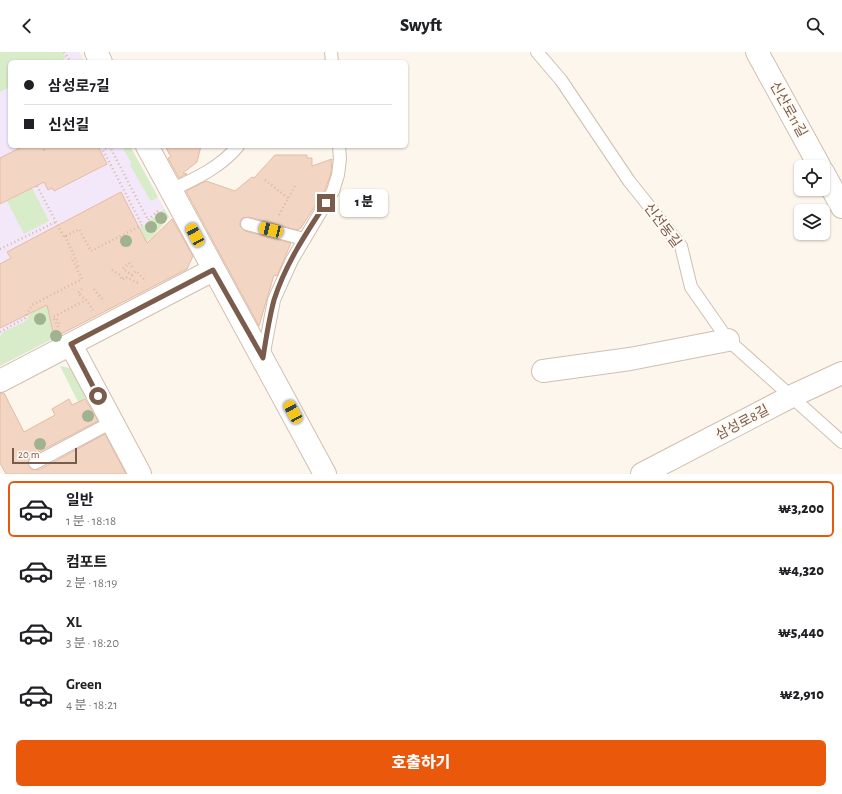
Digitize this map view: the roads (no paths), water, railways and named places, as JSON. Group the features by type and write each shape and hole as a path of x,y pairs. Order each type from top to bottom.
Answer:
{"street":[{"name":"신산로11길","path":"757,52 816,160"},
{"path":"148,148 325,474"},
{"path":"830,185 842,206"},
{"path":"0,381 213,270"},
{"path":"543,371 630,358 728,340"},
{"path":"71,344 140,474"},
{"name":"삼성로8길","path":"642,474 790,397 842,374"}],"lane":[{"name":"신선동길","path":"537,52 561,80 629,181 681,246 692,287 728,340 842,442"},
{"path":"171,190 198,177 222,162 236,148"},
{"path":"263,358 274,300 292,260 333,191 338,174 340,159 339,148"},
{"path":"247,224 304,239"},
{"path":"37,469 47,457 112,422"}]}
